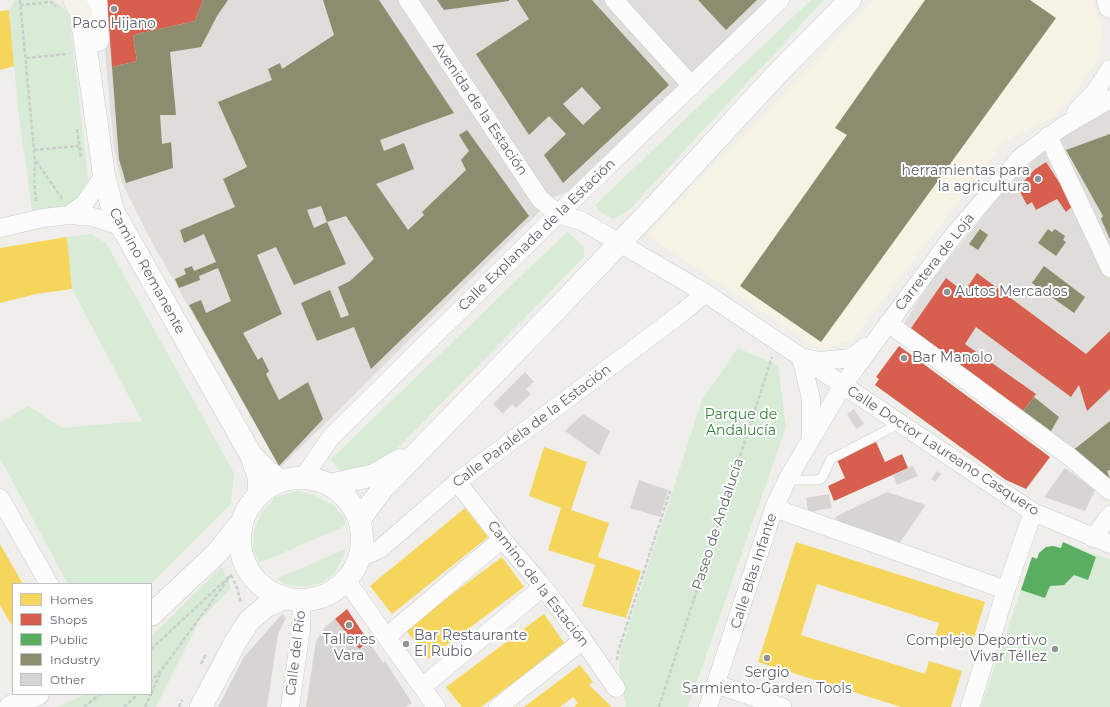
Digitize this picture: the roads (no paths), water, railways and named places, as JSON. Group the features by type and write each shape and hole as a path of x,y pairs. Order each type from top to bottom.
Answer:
{"street":[{"name":"Avenida de la Estación","path":"408,0 540,199 558,214"},
{"path":"614,0 692,86"},
{"name":"Calle Explanada de la Estación","path":"293,479 331,437 558,214 780,0"},
{"path":"359,520 383,488 620,243 776,75 850,0"},
{"path":"1108,0 1110,7"},
{"name":"Camino Remanente","path":"76,4 96,165 112,211 252,455 259,478 259,494"},
{"path":"1110,68 1095,92 1055,131 1110,268"},
{"name":"Carretera de Loja","path":"811,440 842,385 953,236 1020,158 1055,131 1110,100"},
{"path":"0,228 43,218 63,209 84,204 96,165"},
{"path":"63,209 120,226"},
{"name":"Calle Doctor Laureano Casquero","path":"558,214 582,221 705,294 901,423 1032,512 1110,544"},
{"name":"Calle Paralela de la Estación","path":"359,558 380,549 457,482 705,294"},
{"path":"811,440 811,399 801,357 820,361 851,358 883,330 1070,458 1110,491"},
{"name":"Calle Blas Infante","path":"708,707 774,508 787,480 811,440"},
{"path":"330,485 374,476 427,444"},
{"name":"Camino Remanente","path":"252,455 268,472 293,479"},
{"path":"152,613 217,553 242,522 253,501 259,494 266,489 293,479 317,480 330,485 343,494 353,506 359,520 362,533 359,558 346,580 331,593 313,600 292,599 268,591 251,575 242,556 240,539 242,522"},
{"name":"Camino de la Estación","path":"457,482 502,539 543,587 583,640 616,688"},
{"path":"0,498 49,583"},
{"path":"774,508 1006,590"},
{"path":"970,707 1032,512"},
{"path":"1093,538 1110,515"},
{"path":"386,636 502,539"},
{"path":"346,580 386,636 427,700 543,587"},
{"path":"201,707 236,641 249,621 265,607 292,599"},
{"name":"Calle del Río","path":"290,707 301,628 292,599"},
{"path":"498,707 583,640"},
{"path":"716,684 782,707"},
{"path":"10,707 36,695"}],"lane":[{"path":"787,480 817,480 822,478 830,459 901,423"}],"place":[{"name":"Paco Hijano","path":"114,9"},
{"name":"herramientas para la agricultura","path":"1038,179"},
{"name":"Autos Mercados","path":"947,292"},
{"name":"Bar Manolo","path":"904,358"},
{"name":"Talleres Vara","path":"349,625"},
{"name":"Bar Restaurante El Rubio","path":"406,644"},
{"name":"Complejo Deportivo Vivar Téllez","path":"1055,649"},
{"name":"Sergio Sarmiento-Garden Tools","path":"767,658"}],"park label":[{"name":"Parque de Andalucía","path":"741,424"}]}
